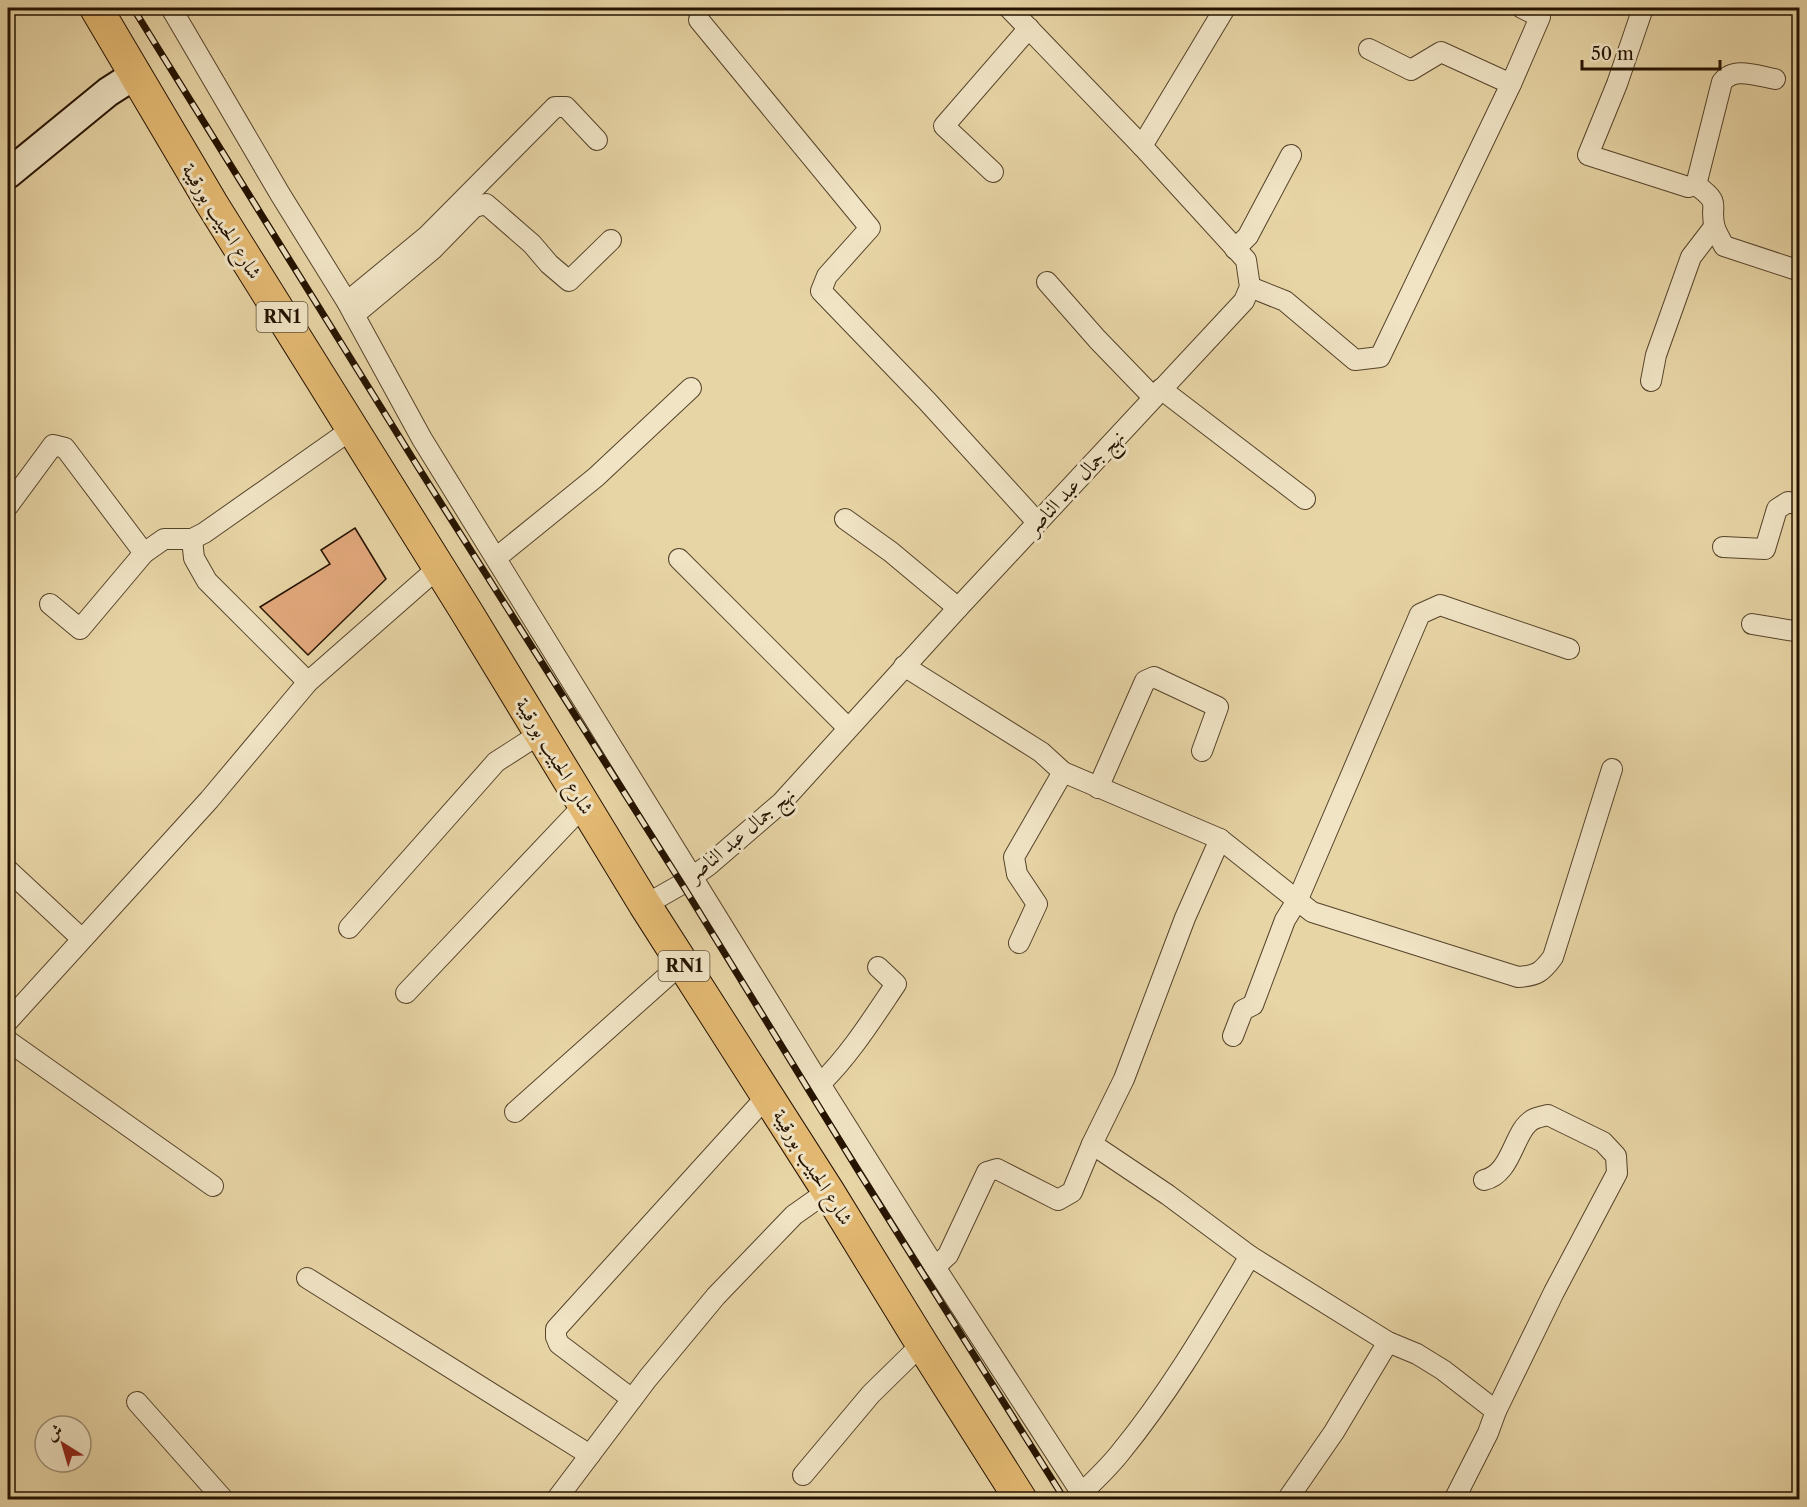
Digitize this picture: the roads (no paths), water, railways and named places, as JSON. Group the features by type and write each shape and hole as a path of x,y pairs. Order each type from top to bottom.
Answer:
{"main road":[{"name":"شارع الحبيب بورقيبة","path":"96,8 212,204 439,567 645,905 768,1095 1016,1497"}],"street":[{"path":"171,8 280,194 351,309 422,439 820,1084 935,1267 1084,1496 1151,1413 1198,1343 1250,1256"},
{"path":"1142,146 1224,8"},
{"path":"1012,9 1246,260 1250,287 1284,301 1355,360 1380,357 1511,84 1543,12 1522,8"},
{"path":"1643,8 1617,84 1588,155 1688,187 1696,185"},
{"path":"699,20 870,228 827,276 821,291 1038,522"},
{"path":"993,172 944,126 1029,28"},
{"path":"1369,49 1412,70 1441,52 1511,84"},
{"path":"1696,185 1722,82 1728,75 1735,72 1775,79"},
{"path":"8,174 108,92 136,74"},
{"path":"351,309 555,107 566,107 597,140"},
{"path":"1235,249 1248,236 1291,155"},
{"path":"1696,185 1709,195 1714,205 1714,227 1724,246 1800,271"},
{"path":"351,309 433,249 474,207 486,204 532,244 549,264 569,281 611,240"},
{"path":"1651,381 1656,355 1691,257 1714,227"},
{"path":"1047,282 1097,339 1157,393 1305,499"},
{"name":"نهج جمال عبد الناصر","path":"645,905 709,865 782,802 904,666 1244,301 1250,287"},
{"path":"496,558 596,477 691,388"},
{"path":"50,604 80,629 144,553 164,539 192,539 204,533 352,429"},
{"path":"8,506 53,445 65,448 144,553"},
{"path":"1723,548 1765,549 1777,509 1788,502 1800,505"},
{"path":"845,519 891,552 958,608"},
{"path":"192,539 195,558 207,581 308,682"},
{"path":"679,559 848,728"},
{"path":"8,1021 209,800 308,682 439,567"},
{"path":"1233,1036 1243,1010 1253,1005 1285,920 1298,899 1420,614 1440,605 1569,649"},
{"path":"1752,624 1800,632"},
{"path":"904,666 1041,752 1063,772 1220,839 1312,912 1518,977 1533,976 1546,968 1553,957 1612,769"},
{"path":"1098,788 1145,681 1154,677 1218,707 1202,751"},
{"path":"349,928 496,762 541,733"},
{"path":"1019,943 1037,904 1017,874 1014,857 1063,772"},
{"path":"406,993 584,805"},
{"path":"935,1267 948,1255 987,1172 997,1169 1058,1200 1072,1192 1092,1144 1124,1079 1176,940 1220,839"},
{"path":"8,870 82,939"},
{"path":"515,1112 682,963"},
{"path":"820,1084 896,984 878,967"},
{"path":"8,1041 213,1186"},
{"path":"632,1399 559,1344 556,1329 768,1095"},
{"path":"1454,1500 1550,1301 1617,1173 1617,1156 1603,1142 1548,1115 1533,1119 1504,1166 1491,1178 1484,1180"},
{"path":"1092,1144 1168,1195 1250,1256 1388,1342 1426,1359 1496,1411"},
{"path":"556,1500 632,1399 716,1296 794,1215 828,1191"},
{"path":"307,1278 590,1455"},
{"path":"1287,1500 1334,1432 1388,1342"},
{"path":"803,1475 870,1394 921,1344"},
{"path":"136,1402 224,1500"}],"railway":[{"path":"133,8 1065,1500"}]}
